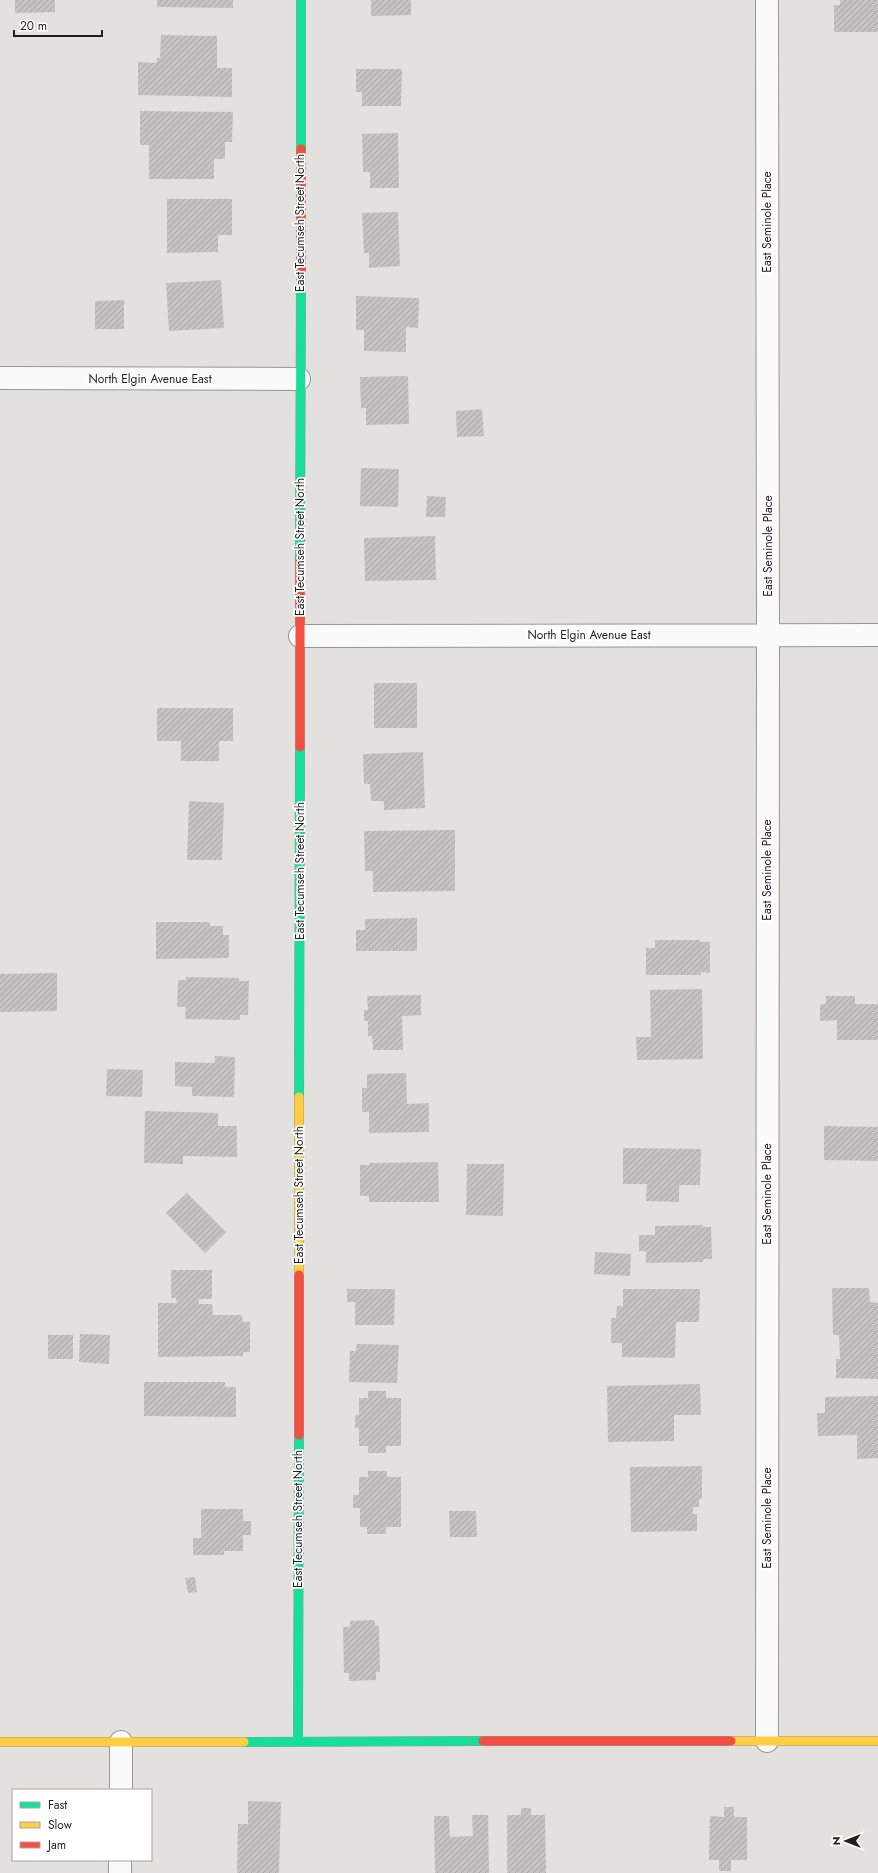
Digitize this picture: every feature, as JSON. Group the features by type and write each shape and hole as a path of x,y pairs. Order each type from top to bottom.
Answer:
{"street":[{"name":"East Tecumseh Street North","path":"298,1742 299,380 301,0"},
{"name":"East Seminole Place","path":"767,0 767,1741"},
{"name":"North Elgin Avenue East","path":"0,378 299,380"},
{"name":"North Elgin Avenue East","path":"300,636 878,635"},
{"path":"0,1742 878,1741"},
{"path":"121,1742 121,1789"},
{"path":"120,1861 120,1873"}],"building":[{"path":"15,0 55,0 55,12 15,13"},
{"path":"157,0 233,0 233,8 157,7"},
{"path":"371,0 411,0 411,15 371,16"},
{"path":"840,0 878,0 878,32 834,32 834,5 840,5"},
{"path":"161,35 217,36 217,68 232,68 232,97 138,95 138,62 157,63 157,58 160,58"},
{"path":"356,69 402,69 401,106 362,106 362,92 356,92"},
{"path":"140,111 233,112 232,142 225,142 225,159 214,159 214,179 149,179 149,145 140,145"},
{"path":"398,133 399,188 370,188 370,172 363,172 362,134"},
{"path":"167,199 232,199 232,235 218,235 218,252 167,253"},
{"path":"398,212 400,266 369,268 369,253 364,253 362,213"},
{"path":"221,280 224,328 169,331 166,283"},
{"path":"356,296 419,298 418,328 406,327 406,352 364,351 364,330 356,330"},
{"path":"124,300 124,329 95,329 95,301"},
{"path":"408,376 409,424 366,425 366,408 361,408 360,377"},
{"path":"482,409 484,436 457,437 456,411"},
{"path":"361,468 399,469 398,507 360,506"},
{"path":"427,496 446,497 445,517 426,517"},
{"path":"435,536 436,580 365,581 364,538"},
{"path":"374,683 417,683 417,728 374,728"},
{"path":"157,708 233,708 233,741 219,741 219,761 181,761 181,741 157,741"},
{"path":"423,752 425,808 384,810 384,801 371,801 370,784 364,784 363,754"},
{"path":"189,801 224,803 222,860 187,860"},
{"path":"455,830 455,891 373,892 373,871 365,871 364,831"},
{"path":"417,918 417,951 356,951 356,930 365,930 365,919"},
{"path":"156,922 210,922 210,926 223,926 223,935 229,935 229,958 156,959"},
{"path":"655,940 700,940 700,942 710,942 710,973 701,972 701,975 646,975 646,948 655,948"},
{"path":"57,973 57,1011 0,1012 0,974"},
{"path":"186,977 239,978 239,981 249,981 248,1015 240,1015 240,1020 185,1019 186,1007 177,1007 178,980 186,980"},
{"path":"702,989 703,1059 637,1060 636,1037 651,1037 650,990"},
{"path":"421,995 421,1015 402,1016 403,1050 373,1050 372,1036 368,1036 368,1021 364,1021 364,1010 368,1010 367,996"},
{"path":"826,996 855,996 855,1004 878,1004 878,1040 837,1040 837,1020 820,1021 820,1004 826,1004"},
{"path":"215,1056 235,1057 234,1097 192,1096 192,1087 175,1086 175,1062 215,1063"},
{"path":"107,1069 143,1070 142,1097 106,1096"},
{"path":"406,1073 407,1104 429,1103 429,1132 369,1133 369,1112 362,1112 362,1088 367,1088 367,1074"},
{"path":"145,1111 218,1113 218,1126 237,1126 237,1157 183,1156 183,1164 144,1163"},
{"path":"824,1126 878,1127 878,1161 824,1160"},
{"path":"623,1148 701,1149 700,1185 679,1185 679,1202 646,1201 647,1184 623,1184"},
{"path":"438,1162 439,1202 369,1202 369,1196 360,1196 360,1165 369,1165 369,1163"},
{"path":"467,1164 504,1164 503,1216 466,1215"},
{"path":"187,1193 226,1232 205,1253 166,1213"},
{"path":"703,1225 703,1227 711,1227 712,1259 703,1259 703,1262 646,1263 646,1251 639,1251 639,1235 655,1235 655,1226"},
{"path":"595,1252 631,1254 630,1276 594,1274"},
{"path":"171,1270 212,1270 212,1299 199,1299 199,1304 212,1304 213,1315 242,1315 243,1322 250,1322 250,1352 243,1352 243,1356 158,1357 158,1303 177,1303 176,1298 171,1298"},
{"path":"832,1288 869,1288 870,1302 878,1303 878,1379 836,1378 836,1359 840,1359 839,1335 833,1335"},
{"path":"347,1289 395,1289 394,1325 355,1325 355,1302 347,1302"},
{"path":"623,1289 700,1289 699,1322 676,1322 675,1358 622,1357 622,1343 611,1343 611,1318 616,1318 617,1306 623,1306"},
{"path":"80,1334 110,1335 109,1364 79,1362"},
{"path":"48,1335 73,1335 73,1359 48,1359"},
{"path":"357,1344 399,1345 397,1383 349,1382 350,1351 356,1351"},
{"path":"144,1382 225,1382 225,1387 236,1387 236,1417 144,1416"},
{"path":"700,1384 701,1415 674,1415 674,1441 608,1442 607,1386"},
{"path":"368,1391 386,1391 386,1398 401,1398 401,1446 386,1446 386,1453 368,1453 368,1446 359,1446 359,1428 355,1428 355,1415 359,1415 359,1398 368,1398"},
{"path":"878,1396 878,1458 857,1459 857,1435 818,1436 817,1413 825,1413 825,1397"},
{"path":"702,1466 702,1499 699,1499 699,1507 693,1507 693,1514 697,1514 697,1531 631,1532 630,1467"},
{"path":"368,1471 387,1471 387,1477 401,1477 401,1527 386,1527 386,1534 367,1534 367,1527 360,1527 360,1508 353,1508 353,1495 359,1495 359,1477 368,1477"},
{"path":"201,1509 243,1509 243,1521 251,1521 251,1535 243,1535 243,1551 224,1551 224,1555 193,1555 193,1538 201,1538"},
{"path":"449,1511 476,1511 477,1537 450,1537"},
{"path":"195,1577 197,1592 188,1593 185,1578"},
{"path":"375,1620 375,1626 379,1626 380,1672 376,1672 376,1680 349,1681 349,1673 344,1673 343,1627 350,1627 350,1621"},
{"path":"248,1801 281,1802 279,1873 237,1873 238,1824 248,1824"},
{"path":"724,1807 734,1807 734,1817 747,1817 747,1860 731,1860 731,1871 719,1871 719,1860 709,1860 710,1816 724,1817"},
{"path":"521,1808 531,1808 531,1815 545,1815 546,1873 507,1873 507,1815 521,1815"},
{"path":"472,1815 488,1815 489,1873 435,1873 434,1816 449,1816 450,1837 473,1836"}],"traffic: fast":[{"path":"301,0 301,149"},
{"path":"300,559 301,280"},
{"path":"299,1097 300,747"},
{"path":"298,1742 299,1435"},
{"path":"244,1742 483,1741"}],"traffic: slow":[{"path":"299,1097 299,1275"},
{"path":"731,1741 878,1741"},
{"path":"0,1742 244,1742"}],"traffic: jam":[{"path":"301,149 301,280"},
{"path":"300,559 300,747"},
{"path":"299,1275 299,1435"},
{"path":"483,1741 731,1741"}]}
